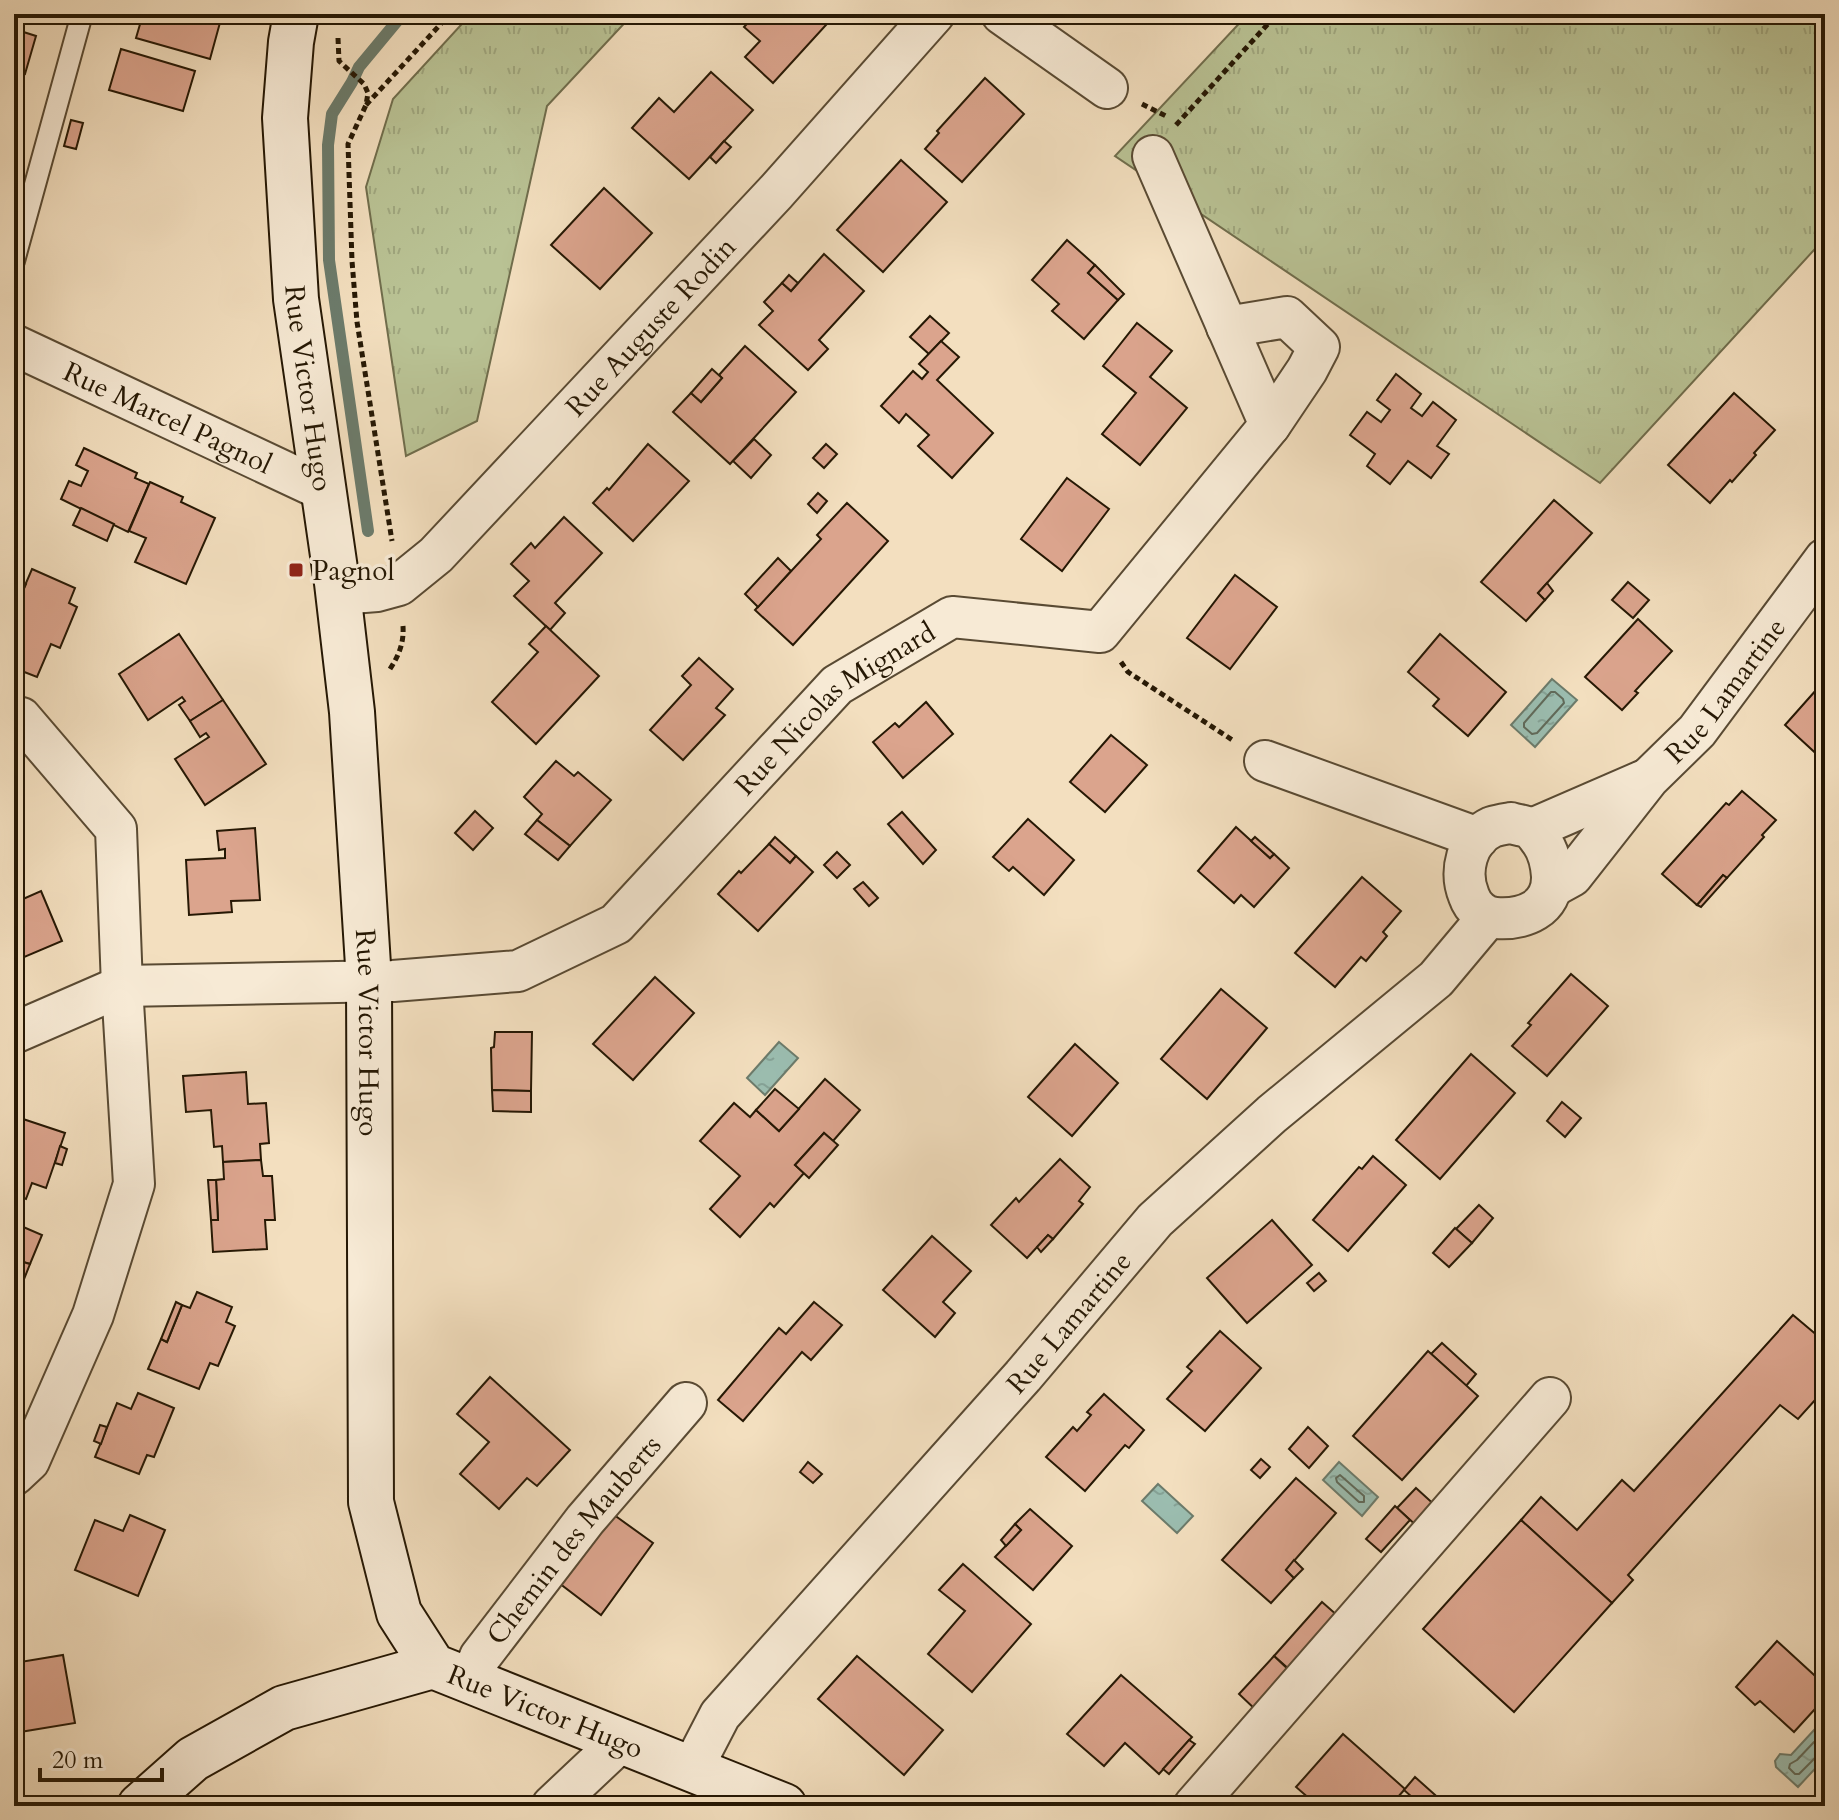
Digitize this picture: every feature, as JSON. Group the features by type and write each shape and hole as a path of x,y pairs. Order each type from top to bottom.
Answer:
{"street":[{"name":"Rue Victor Hugo","path":"296,14 285,118 296,299 339,594 365,678 352,712 369,981 371,1502 399,1613 451,1674 784,1806"},
{"name":"Rue Auguste Rodin","path":"339,594 377,591 399,585 436,555 776,192 934,14"},
{"path":"1002,14 1107,88"},
{"path":"1156,161 1270,425"},
{"path":"1100,632 1270,425 1319,347 1287,317 1227,327"},
{"name":"Rue Marcel Pagnol","path":"14,345 323,490"},
{"name":"Rue Lamartine","path":"1552,887 1572,876 1649,778 1697,731 1825,559"},
{"name":"Rue Nicolas Mignard","path":"122,986 369,981 518,971 616,924 837,685 952,617 1100,632"},
{"path":"14,716 21,718 116,829 134,1184 93,1315 29,1461 14,1475"},
{"path":"1265,761 1478,838"},
{"name":"Rue Lamartine","path":"1532,829 1649,778"},
{"path":"1511,823 1532,829 1547,848 1552,887 1549,896 1535,911 1513,919 1488,917 1471,903 1464,885 1465,858 1478,838 1493,827 1511,823"},
{"name":"Rue Lamartine","path":"692,1769 720,1715 1023,1376 1155,1220 1272,1114 1436,979 1488,917"},
{"path":"14,1033 122,986"},
{"path":"1194,1806 1550,1398"},
{"name":"Chemin des Mauberts","path":"451,1674 480,1657 585,1520 686,1403"},
{"path":"140,1806 193,1759 284,1708 451,1674"},
{"path":"552,1806 621,1741"}],"lane":[{"path":"14,261 82,14"}],"path":[{"path":"366,105 450,14"},
{"path":"1156,161 1177,121 1277,14"},
{"path":"340,28 337,41 339,61 364,84 368,93 366,105 348,144 352,261 357,322 399,585 403,636 399,655 365,678"},
{"path":"1100,632 1128,672 1265,761"}],"green space":[{"path":"471,14 633,14 547,106 477,421 406,456 366,187 393,99"},
{"path":"1248,14 1825,14 1825,238 1600,483 1115,156"}],"water":[{"path":"1552,679 1577,700 1535,747 1511,725"},
{"path":"779,1042 798,1058 765,1095 747,1078"},
{"path":"1339,1462 1378,1497 1362,1516 1323,1480"},
{"path":"1158,1484 1193,1516 1177,1533 1142,1501"},
{"path":"1815,1729 1825,1738 1825,1758 1798,1787 1776,1767 1775,1761 1780,1754 1791,1755"}],"building":[{"path":"143,14 206,14 221,19 210,59 136,38"},
{"path":"756,14 836,14 773,83 745,57 760,41 744,27"},
{"path":"14,29 36,36 25,74 14,70"},
{"path":"121,49 195,71 183,111 109,90"},
{"path":"711,72 753,110 689,179 632,128 659,98 674,112"},
{"path":"985,78 1024,114 962,182 925,149 939,133 937,131"},
{"path":"71,120 83,123 76,149 64,146"},
{"path":"724,141 731,147 716,163 710,157"},
{"path":"901,160 947,202 883,272 837,230"},
{"path":"604,188 652,233 600,289 551,245"},
{"path":"1067,240 1095,265 1088,273 1118,300 1084,339 1052,311 1059,304 1032,280"},
{"path":"824,254 864,291 819,340 828,349 808,370 759,325 773,311 764,302 782,283 791,291"},
{"path":"1095,265 1124,294 1118,300 1088,273"},
{"path":"789,275 798,283 791,291 782,283"},
{"path":"930,316 949,333 929,354 910,337"},
{"path":"1137,323 1172,351 1150,377 1187,408 1140,465 1102,434 1136,393 1103,366"},
{"path":"941,341 959,357 937,380 993,433 952,478 918,446 929,435 906,414 899,423 881,406 913,371 922,379 928,372 919,364"},
{"path":"745,346 796,392 730,464 673,412 691,393 701,402 722,378 719,375"},
{"path":"712,369 722,378 701,402 691,393"},
{"path":"1396,374 1421,394 1411,408 1422,416 1433,402 1456,420 1437,446 1449,454 1431,478 1408,461 1390,484 1367,466 1375,454 1350,435 1367,412 1381,422 1390,410 1377,400"},
{"path":"1734,393 1775,430 1732,482 1730,480 1710,503 1668,465"},
{"path":"754,439 771,455 751,478 733,461"},
{"path":"648,444 689,481 633,541 593,503 607,488 609,490"},
{"path":"826,444 837,454 824,468 813,458"},
{"path":"84,448 137,473 135,478 149,484 128,532 61,499 69,481 81,486 88,471 76,465"},
{"path":"1067,478 1109,509 1062,571 1021,539"},
{"path":"150,482 183,497 181,502 215,518 186,584 135,562 146,538 129,531"},
{"path":"818,493 827,501 817,513 808,504"},
{"path":"1554,500 1592,533 1538,593 1545,600 1526,621 1481,582"},
{"path":"847,503 888,541 793,645 755,610 821,539 817,535"},
{"path":"81,508 114,524 107,541 73,525"},
{"path":"564,517 602,553 555,603 565,613 550,630 514,596 529,581 511,564 531,543 535,548"},
{"path":"778,558 791,571 758,607 745,594"},
{"path":"32,569 75,588 69,603 77,607 60,648 51,644 37,677 14,668 14,611"},
{"path":"1235,575 1277,607 1230,669 1187,638"},
{"path":"18,581 26,584 14,611 14,592"},
{"path":"1628,582 1649,600 1633,618 1612,600"},
{"path":"1547,583 1553,591 1545,600 1538,593"},
{"path":"1638,619 1672,651 1622,710 1585,677"},
{"path":"546,626 599,676 536,744 492,702 538,652 529,644"},
{"path":"179,634 223,700 190,721 179,705 185,701 182,697 148,720 119,674"},
{"path":"1440,634 1506,692 1468,736 1433,706 1439,699 1408,672"},
{"path":"699,658 733,689 716,708 725,715 683,760 650,730 691,685 682,676"},
{"path":"1825,680 1825,756 1822,759 1785,725"},
{"path":"223,700 266,764 205,805 175,759 209,737 206,733 200,737 190,721"},
{"path":"926,702 953,734 903,778 873,742 895,723 899,727"},
{"path":"1111,735 1147,765 1105,812 1070,782"},
{"path":"556,761 574,776 578,772 611,800 570,846 537,820 542,814 524,797"},
{"path":"1742,791 1776,820 1727,878 1723,875 1697,905 1662,874 1726,803 1729,805"},
{"path":"475,811 493,828 473,850 455,833"},
{"path":"902,812 936,850 923,864 888,824"},
{"path":"1028,819 1074,860 1044,895 1013,867 1009,871 993,857"},
{"path":"537,820 570,846 558,860 525,834"},
{"path":"1236,827 1270,858 1274,854 1289,868 1254,907 1241,895 1234,903 1198,871"},
{"path":"255,828 260,900 231,901 232,912 189,915 186,860 225,858 225,849 219,850 217,831"},
{"path":"775,837 796,856 790,863 769,844"},
{"path":"1255,837 1274,854 1270,858 1251,841"},
{"path":"769,844 790,863 796,856 813,872 758,931 718,894"},
{"path":"837,852 850,865 837,878 824,865"},
{"path":"1723,875 1727,878 1701,907 1697,905"},
{"path":"1362,877 1401,911 1383,932 1387,936 1366,961 1361,957 1335,987 1295,953"},
{"path":"863,882 878,898 869,906 854,889"},
{"path":"41,891 62,941 22,958 20,951 14,953 14,903"},
{"path":"1571,974 1608,1006 1547,1076 1512,1046"},
{"path":"655,977 694,1013 633,1080 593,1044"},
{"path":"1221,989 1267,1028 1207,1099 1161,1059"},
{"path":"495,1032 532,1032 531,1091 492,1090 491,1048 494,1047"},
{"path":"1075,1044 1118,1083 1072,1136 1028,1097"},
{"path":"1471,1054 1515,1093 1440,1179 1396,1140"},
{"path":"246,1072 248,1104 266,1103 269,1143 260,1144 261,1160 223,1162 222,1146 214,1147 211,1110 186,1112 183,1076"},
{"path":"825,1079 860,1110 833,1141 824,1133 795,1165 804,1173 774,1207 770,1203 740,1237 710,1209 740,1176 700,1141 734,1103 750,1117 756,1110 779,1131"},
{"path":"775,1089 799,1109 779,1131 756,1110"},
{"path":"492,1090 531,1091 531,1112 493,1111"},
{"path":"1562,1102 1581,1118 1565,1137 1547,1121"},
{"path":"20,1118 65,1133 46,1188 32,1183 26,1199 14,1194 14,1136"},
{"path":"824,1133 838,1145 809,1178 795,1165"},
{"path":"60,1146 67,1149 62,1165 55,1163"},
{"path":"1373,1156 1406,1185 1348,1251 1313,1220 1359,1167 1362,1169"},
{"path":"1060,1159 1090,1187 1079,1201 1083,1204 1053,1239 1048,1235 1027,1258 991,1225 1016,1198 1019,1202"},
{"path":"261,1160 263,1176 272,1176 275,1220 265,1220 267,1249 213,1252 211,1220 218,1220 216,1180 224,1179 223,1162"},
{"path":"208,1180 216,1180 218,1220 211,1220"},
{"path":"1479,1205 1493,1218 1472,1243 1456,1229"},
{"path":"1272,1220 1312,1265 1247,1323 1207,1278"},
{"path":"14,1223 42,1235 30,1264 23,1262 14,1285"},
{"path":"1455,1228 1472,1243 1449,1267 1433,1253"},
{"path":"1048,1235 1053,1239 1041,1252 1037,1247"},
{"path":"932,1236 971,1271 943,1302 955,1313 935,1337 883,1290"},
{"path":"23,1262 30,1264 15,1302 14,1285"},
{"path":"1319,1273 1326,1281 1314,1291 1307,1283"},
{"path":"197,1292 232,1307 226,1322 235,1326 218,1366 210,1363 199,1389 148,1369 161,1339 167,1342 182,1305 190,1308"},
{"path":"176,1302 182,1305 167,1342 161,1339"},
{"path":"814,1302 842,1325 811,1360 802,1352 743,1421 718,1400 779,1328 786,1334"},
{"path":"1793,1315 1825,1342 1825,1352 1819,1360 1825,1365 1825,1389 1798,1419 1780,1405 1628,1575 1633,1580 1612,1603 1521,1520 1541,1497 1577,1530 1622,1480 1634,1491"},
{"path":"1220,1331 1261,1368 1205,1431 1167,1399 1192,1371 1187,1367"},
{"path":"1442,1343 1476,1374 1466,1386 1431,1354"},
{"path":"1428,1351 1478,1396 1402,1480 1353,1436"},
{"path":"490,1377 570,1450 537,1486 527,1478 499,1509 460,1474 489,1442 457,1414"},
{"path":"138,1393 174,1408 154,1457 147,1455 139,1474 95,1457 117,1403 131,1409"},
{"path":"1104,1394 1144,1430 1129,1448 1125,1445 1085,1491 1046,1457 1073,1427 1077,1431 1091,1415 1087,1412"},
{"path":"100,1425 107,1427 101,1444 94,1441"},
{"path":"1308,1427 1328,1446 1309,1468 1289,1449"},
{"path":"1261,1459 1270,1467 1260,1478 1251,1470"},
{"path":"808,1462 822,1474 813,1483 800,1472"},
{"path":"1296,1478 1336,1513 1286,1570 1294,1578 1271,1603 1222,1560"},
{"path":"1416,1488 1438,1508 1419,1528 1397,1508"},
{"path":"1395,1506 1410,1520 1381,1552 1366,1539"},
{"path":"1030,1509 1072,1546 1033,1590 995,1557 1021,1530 1015,1524"},
{"path":"610,1512 653,1543 601,1615 559,1583"},
{"path":"130,1515 165,1530 138,1596 75,1570 95,1520 123,1531"},
{"path":"1521,1520 1612,1603 1514,1712 1423,1629"},
{"path":"1015,1524 1021,1530 1006,1546 1001,1540"},
{"path":"1294,1560 1303,1569 1294,1578 1286,1570"},
{"path":"963,1564 1031,1624 972,1692 928,1654 965,1611 939,1590"},
{"path":"1322,1602 1338,1616 1290,1670 1274,1656"},
{"path":"1777,1641 1825,1685 1825,1698 1794,1732 1760,1701 1755,1705 1736,1687"},
{"path":"63,1655 75,1723 14,1733 14,1663"},
{"path":"857,1656 943,1730 904,1775 818,1699"},
{"path":"1274,1656 1291,1672 1257,1711 1239,1694"},
{"path":"1121,1675 1192,1737 1159,1774 1125,1743 1104,1766 1067,1734"},
{"path":"1343,1734 1405,1789 1390,1806 1318,1806 1296,1787"},
{"path":"1189,1740 1195,1744 1169,1774 1163,1769"},
{"path":"1415,1777 1443,1802 1439,1806 1422,1806 1404,1790"}],"waterway":[{"path":"368,531 329,260 328,145 332,114 359,67 403,14"}],"place":[{"name":"Pagnol","path":"296,570"}]}
